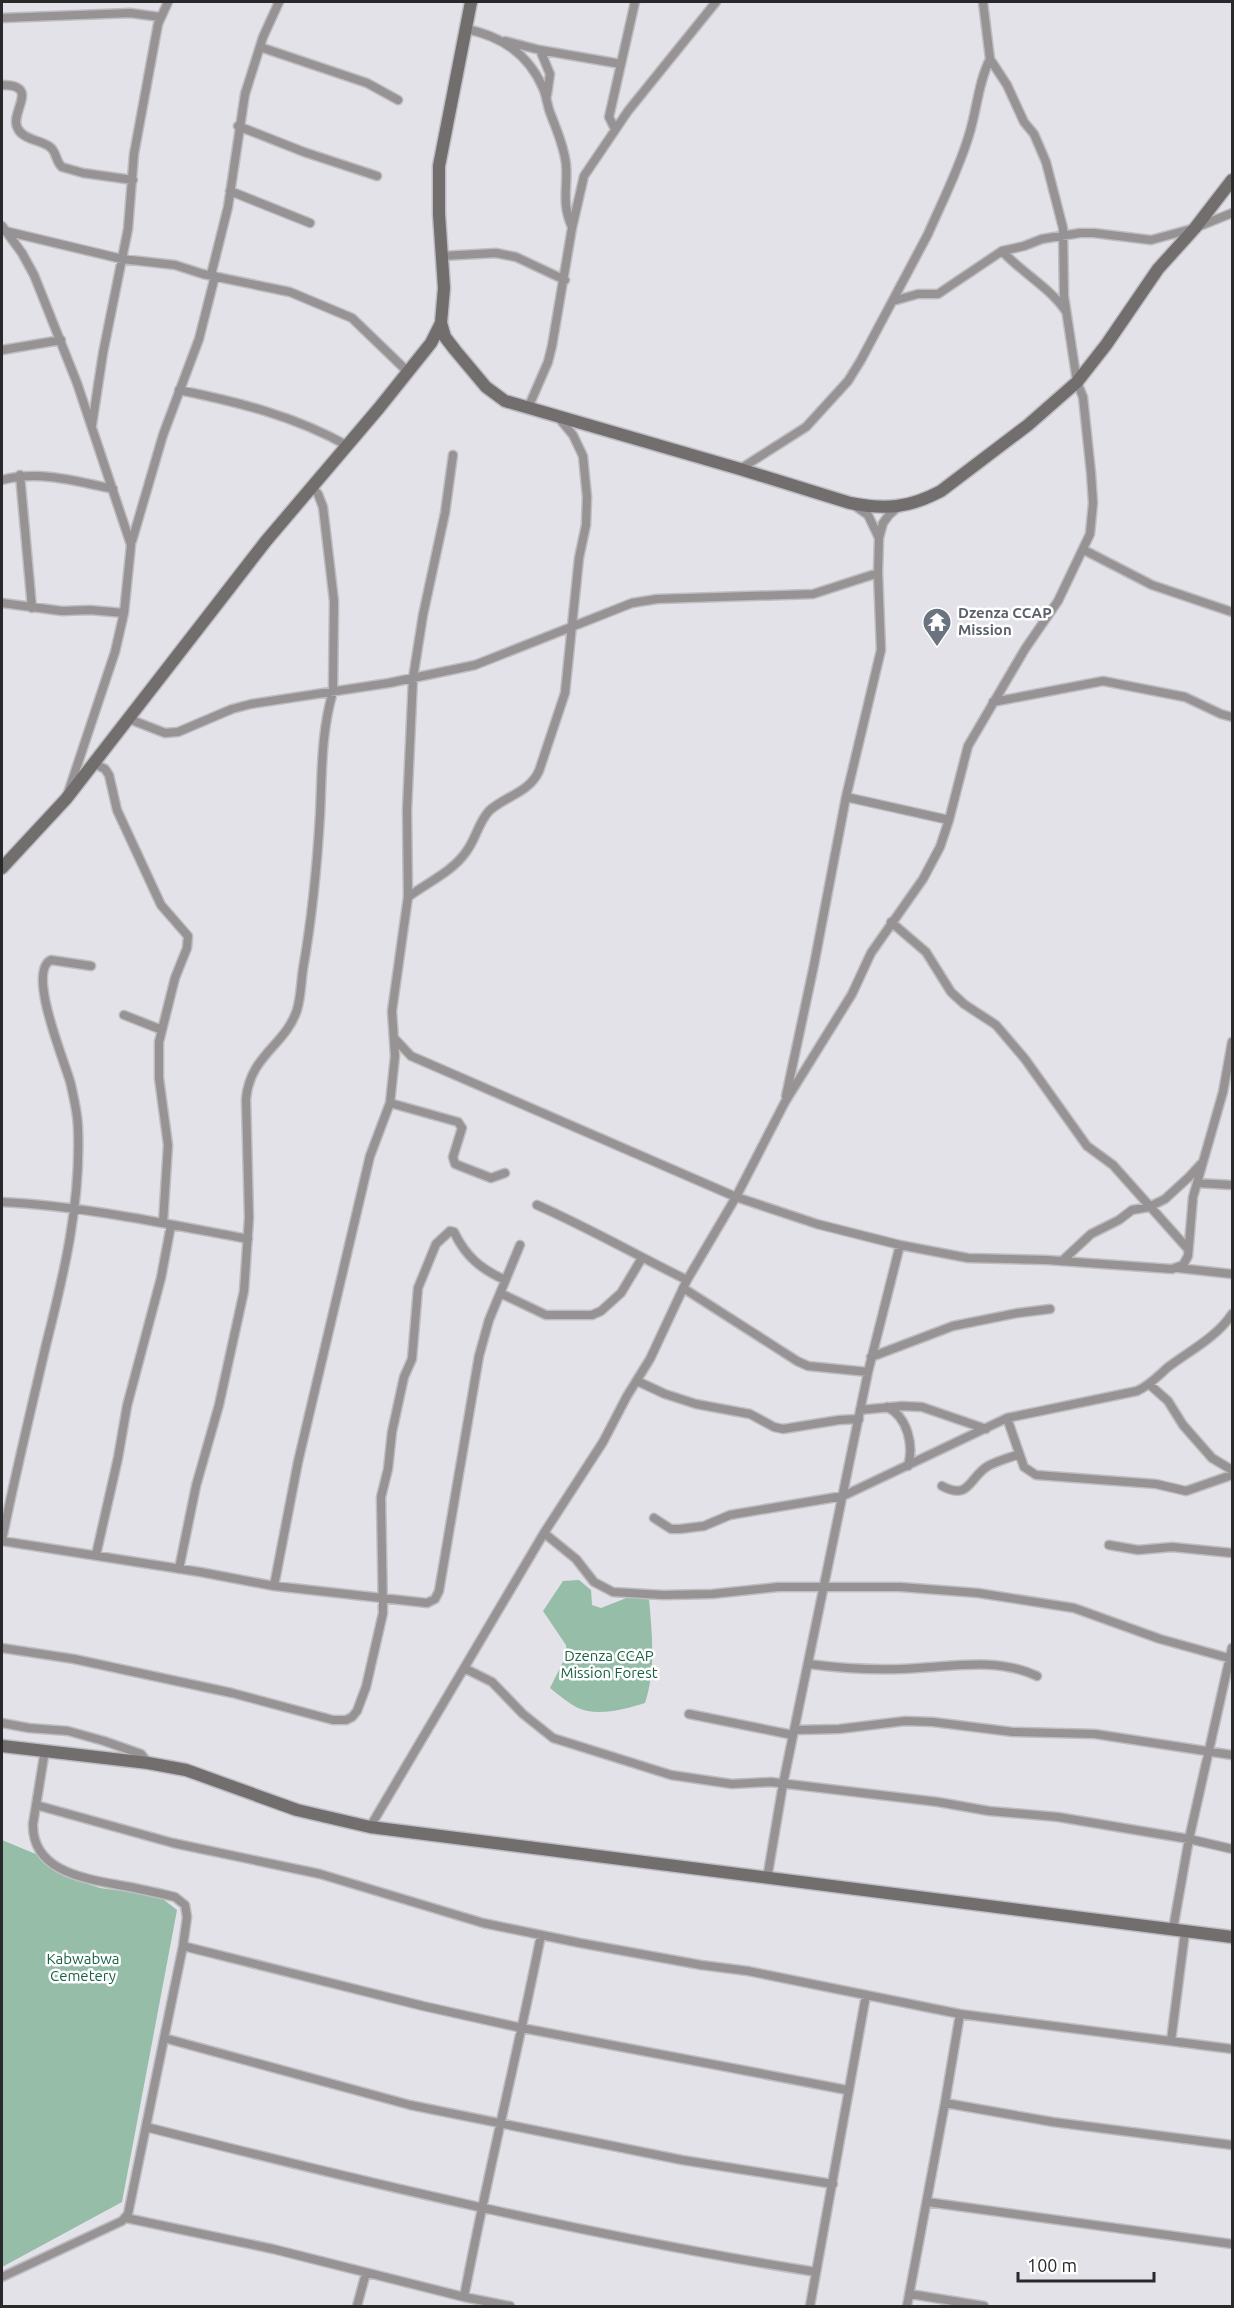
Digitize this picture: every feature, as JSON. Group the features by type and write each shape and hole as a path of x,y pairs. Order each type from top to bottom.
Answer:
{"street":[{"path":"92,428 103,354 128,229 134,153 160,17 168,2"},
{"path":"66,800 115,652 124,613 131,545 160,445 199,339 230,191 238,126 245,94 260,47 279,2"},
{"path":"2,867 66,800 266,541 348,446 431,342 441,323 444,300 439,166 471,2"},
{"path":"615,129 609,117 635,2"},
{"path":"528,408 548,362 565,280 572,228 584,176 615,129 716,2"},
{"path":"370,1827 544,1533 587,1468 650,1359 685,1284 736,1197 784,1102 852,994 867,961 891,922 923,879 940,847 965,754 1025,649 1058,601 1090,534 1093,503 1083,397 1077,382 1066,311 1064,235 1046,162 1007,85 990,59 983,2"},
{"path":"2,18 130,13 160,17"},
{"path":"465,29 484,32 502,40 540,50 621,64"},
{"path":"502,40 536,74 547,98 550,114 564,152 565,208 572,228"},
{"path":"260,47 367,83 398,100"},
{"path":"540,50 550,74"},
{"path":"547,98 553,64 563,54"},
{"path":"740,469 806,427 829,404 855,372 928,234 966,144 983,75 990,59"},
{"path":"2,85 16,86 21,90 17,125 19,131 49,146 62,167 83,173 133,180"},
{"path":"238,126 304,152 377,176"},
{"path":"441,323 445,337 454,350 495,395 505,401 850,503 866,506 911,505 941,491 1028,425 1077,382 1106,345 1158,269 1195,228 1233,180"},
{"path":"230,191 310,223"},
{"path":"893,301 918,294 938,294 1002,251 1024,246 1042,238 1094,233 1151,240 1195,228 1233,213"},
{"path":"3,229 122,259 175,266 290,292 352,318 407,371"},
{"path":"3,229 22,253 34,275 61,340 131,545"},
{"path":"1002,251 1019,269 1059,301 1066,311"},
{"path":"442,256 484,252 506,255 565,280"},
{"path":"2,350 61,340"},
{"path":"179,390 234,401 300,421 348,446"},
{"path":"408,897 457,864 468,849 483,817 501,802 525,789 537,776 565,693 579,558 586,525 587,482 579,446 566,425 556,416"},
{"path":"274,1587 298,1462 370,1156 390,1103 395,1056 392,1011 408,897 406,810 413,678 423,615 445,513 453,455"},
{"path":"2,480 20,475 54,476 113,489"},
{"path":"20,475 32,608"},
{"path":"178,1569 196,1486 219,1405 244,1291 248,1239 247,1093 257,1064 286,1032 297,1009 316,884 324,747 333,692 334,601 323,507 318,494 312,487"},
{"path":"850,503 868,515 879,538"},
{"path":"784,1102 814,966 846,797 881,650 879,538 883,523 898,507"},
{"path":"1084,550 1152,585 1233,612"},
{"path":"129,719 165,733 178,732 232,709 413,678 492,660 621,607 645,600 813,594 878,573"},
{"path":"2,603 62,611 90,609 124,613"},
{"path":"993,702 1103,681 1185,697 1221,714 1233,717"},
{"path":"1221,714 1233,723"},
{"path":"95,764 105,769 109,775 117,810 161,905 188,936 187,948 177,970 162,1030 159,1078 168,1145 167,1224 161,1278 127,1406 96,1555"},
{"path":"846,797 949,820"},
{"path":"891,922 926,952 951,992 964,1004 996,1025 1025,1059 1087,1146 1113,1166 1188,1249"},
{"path":"90,966 51,960 44,967 44,989 49,1020 70,1084 78,1126 79,1160 75,1210 63,1277 2,1541 96,1555 274,1587 427,1603 435,1599 439,1591 479,1356 489,1320 520,1245"},
{"path":"124,1015 162,1030"},
{"path":"394,1038 411,1056 736,1197 817,1224 900,1245 980,1259 1062,1261 1178,1268 1233,1274"},
{"path":"1178,1268 1186,1261 1193,1197 1223,1092 1233,1042"},
{"path":"1223,1092 1233,1093"},
{"path":"390,1103 458,1122 462,1128 453,1157 455,1164 490,1178 505,1173"},
{"path":"1062,1261 1091,1234 1119,1220 1132,1210 1149,1207 1165,1198 1189,1178 1203,1161"},
{"path":"1197,1183 1233,1185"},
{"path":"2,1202 75,1210 248,1239"},
{"path":"537,1205 610,1239 642,1258 685,1284 796,1361 808,1366 868,1372"},
{"path":"2,1648 74,1659 232,1693 333,1720 346,1720 357,1711 366,1687 382,1613 381,1497 404,1377 412,1359 420,1280 436,1244 450,1232 454,1232 464,1252 477,1265 505,1280"},
{"path":"767,1879 783,1784 871,1357 900,1245"},
{"path":"500,1293 546,1315 592,1315 601,1311 621,1293 642,1258"},
{"path":"871,1357 953,1326 1050,1309"},
{"path":"654,1518 671,1529 680,1530 704,1526 730,1515 843,1497 1007,1418 1092,1402 1137,1391 1150,1385 1166,1370 1218,1332 1233,1314"},
{"path":"637,1381 665,1394 696,1404 750,1414 774,1427 783,1429 839,1420 887,1407 922,1407 986,1429"},
{"path":"1150,1385 1168,1401 1183,1425 1212,1458 1233,1470"},
{"path":"887,1407 895,1412 911,1441 912,1449 908,1466"},
{"path":"1007,1418 1024,1467 1036,1475 1156,1484 1186,1491 1233,1475"},
{"path":"942,1486 949,1490 963,1490 969,1487 980,1472 988,1466 1019,1454"},
{"path":"544,1533 576,1559 594,1582 613,1592 663,1595 712,1594 778,1587 900,1587 978,1593 1055,1604 1118,1622 1160,1639 1231,1658"},
{"path":"1108,1545 1138,1550 1172,1547 1233,1553"},
{"path":"1171,2041 1179,1930 1189,1839 1233,1648"},
{"path":"808,1664 844,1669 1009,1666 1037,1676"},
{"path":"464,1668 492,1682 536,1725 560,1742 677,1776 732,1784 771,1782 990,1811 1058,1817 1189,1839 1233,1850"},
{"path":"689,1714 794,1733 926,1721 1013,1732 1095,1734 1233,1755"},
{"path":"2,1723 28,1728 68,1731 141,1754 148,1762"},
{"path":"2,1746 148,1762 204,1775 319,1817 370,1827 1233,1937"},
{"path":"45,1750 33,1835 37,1848 59,1868 81,1877 141,1889 181,1901 186,1909 183,1946 130,2210 126,2218"},
{"path":"36,1805 121,1830 286,1866 483,1923 541,1935 690,1963 748,1971 960,2014 1233,2049"},
{"path":"464,2297 481,2206 541,1935"},
{"path":"183,1946 423,2006 522,2028 847,2090"},
{"path":"810,2307 833,2184 847,2090 866,1995"},
{"path":"908,2307 960,2014"},
{"path":"164,2038 410,2105 682,2160 833,2184"},
{"path":"945,2103 1053,2122 1233,2145"},
{"path":"146,2127 273,2159 481,2206 724,2257 816,2272"},
{"path":"927,2202 1233,2244"},
{"path":"2,2277 126,2218 273,2248 464,2297 472,2303 510,2307"},
{"path":"357,2307 366,2272"},
{"path":"910,2294 984,2307"}],"green space":[{"name":"Dzenza CCAP Mission Forest","path":"579,1580 591,1590 592,1605 601,1608 629,1597 649,1599 652,1664 645,1703 612,1711 586,1711 571,1704 550,1688 567,1654 566,1645 543,1611 563,1581"},
{"name":"Kabwabwa Cemetery","path":"2,1840 38,1855 63,1876 100,1888 159,1896 177,1910 122,2202 2,2267"}],"place":[{"name":"Dzenza CCAP Mission","path":"937,648"}]}
